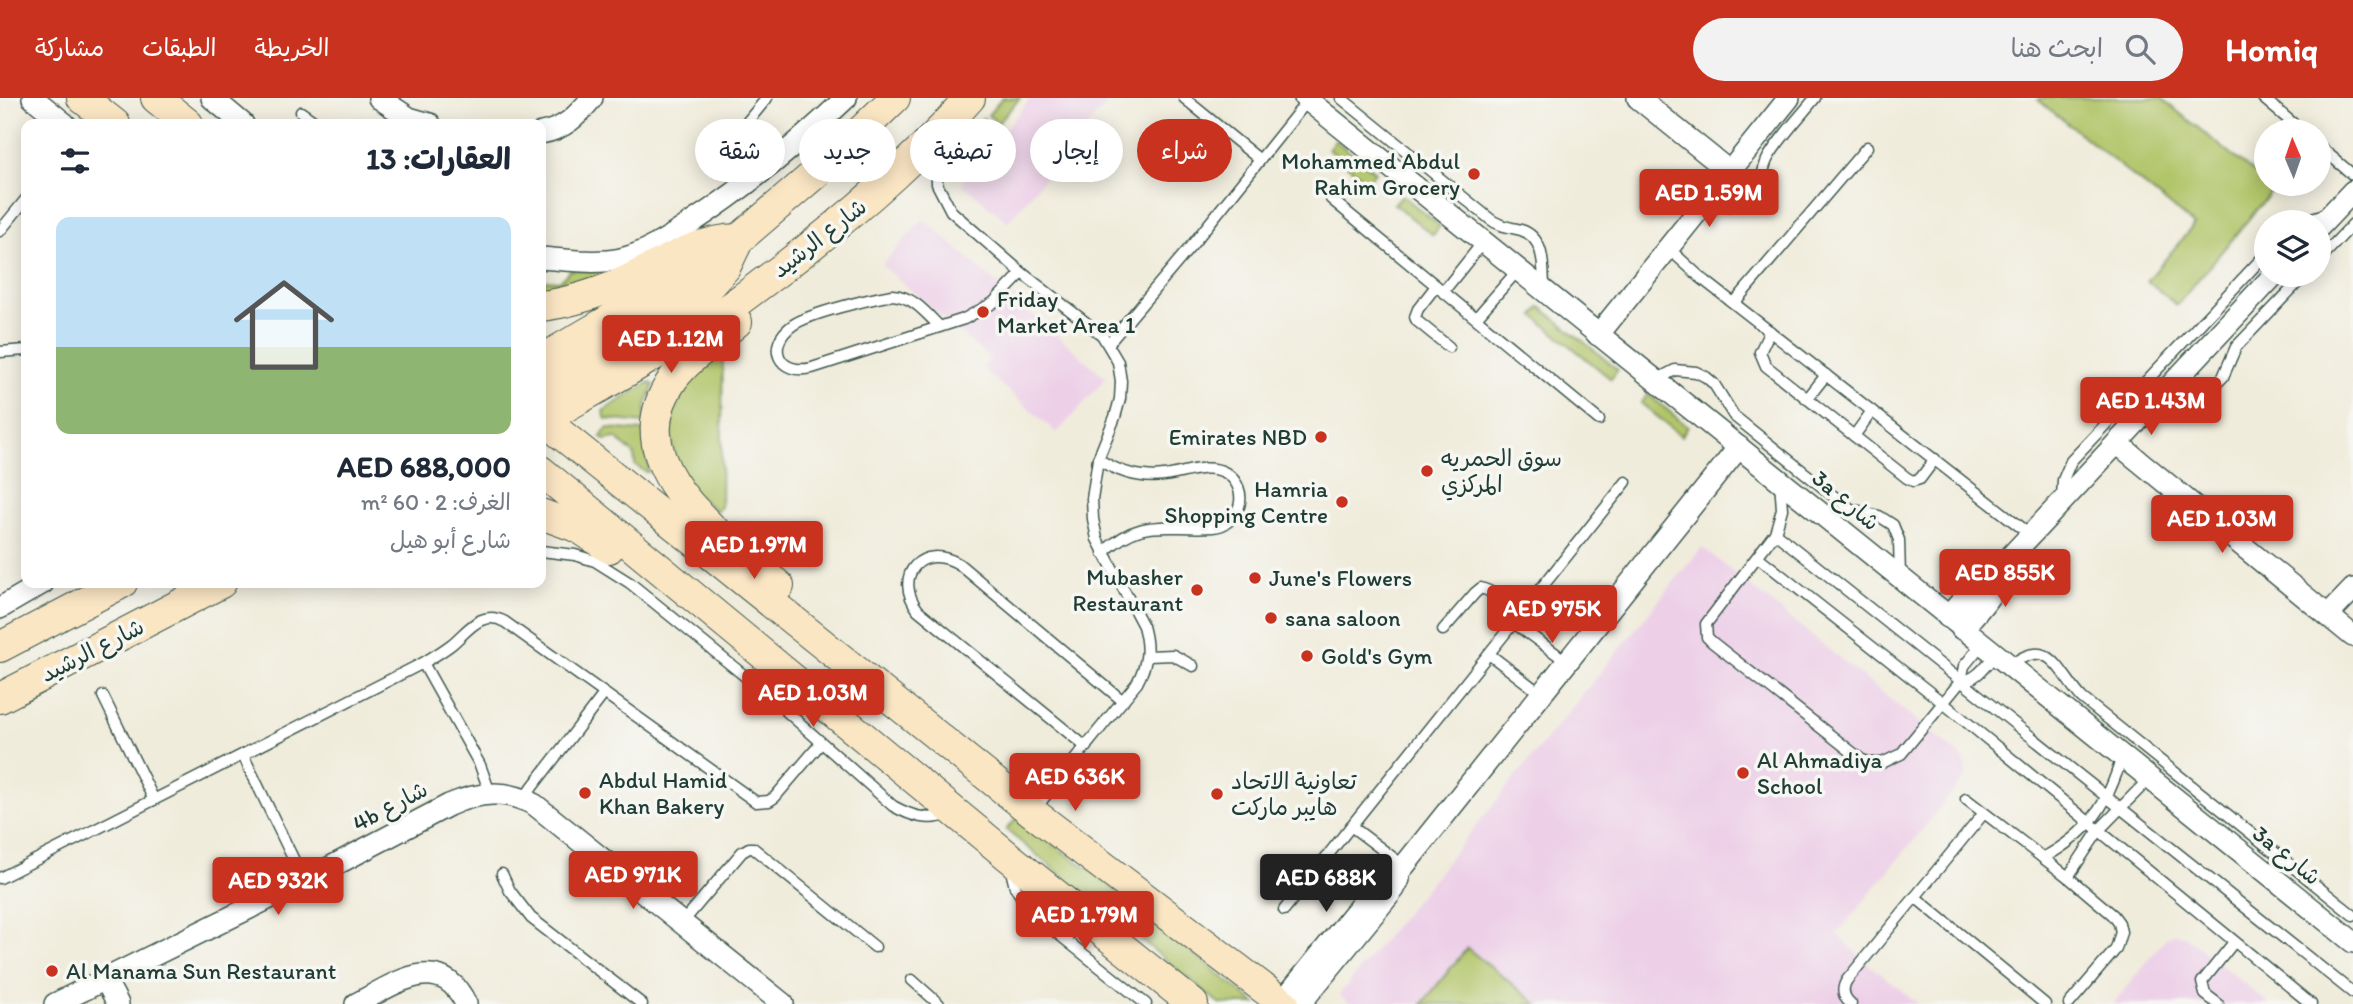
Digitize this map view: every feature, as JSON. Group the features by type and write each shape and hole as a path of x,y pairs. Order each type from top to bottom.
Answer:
{"main road":[{"path":"82,98 109,119"},
{"path":"156,98 182,119"},
{"path":"188,98 194,119"},
{"path":"546,357 669,285 739,239 831,160 895,98"},
{"name":"شارع الرشيد","path":"951,119 970,98"},
{"name":"شارع الرشيد","path":"546,416 664,350 713,319 875,194 910,161"},
{"path":"546,305 590,296 700,244 739,239"},
{"path":"546,415 703,292 725,268 739,239"},
{"path":"766,280 743,318 682,367 672,380 664,395 656,426 659,457 671,483 681,495 814,618 839,659"},
{"path":"546,423 1032,812 1289,1003"},
{"path":"546,423 886,719 953,749"},
{"path":"546,475 1009,857 1193,1004"},
{"path":"546,516 579,528 602,542 678,601 705,608"},
{"name":"شارع الرشيد","path":"0,647 112,588"},
{"name":"شارع الرشيد","path":"0,698 211,588"}],"street":[{"path":"33,98 59,119"},
{"path":"212,98 237,119"},
{"path":"379,98 396,111 414,119"},
{"path":"546,132 562,127 578,115 592,98"},
{"path":"546,258 607,261 633,255 659,243 729,199 846,98"},
{"path":"1638,98 1730,172"},
{"name":"3a شارع","path":"1306,99 2353,942"},
{"path":"1598,335 1730,172 1780,102"},
{"path":"2331,214 2353,191"},
{"path":"1955,623 1984,575 1997,570 2031,535 2263,287"},
{"path":"2117,443 2353,636"},
{"path":"1289,1003 1382,879 1401,868 1739,447"},
{"path":"0,608 34,588"},
{"path":"2328,615 2353,589"},
{"path":"491,793 507,794 535,805 783,1004"},
{"name":"4b شارع","path":"55,1004 304,881 449,805 464,798 491,793"},
{"path":"356,1004 409,977 430,974 444,978 456,987 466,1004"},
{"path":"105,979 118,1004"}],"lane":[{"path":"750,119 767,98"},
{"path":"1184,98 1260,160"},
{"path":"1341,98 1490,219 1504,227 1522,230 1535,239 1541,254 1544,292"},
{"path":"1702,204 1737,206 1751,199 1760,186 1770,155 1815,98"},
{"path":"2263,98 2288,119"},
{"path":"1108,344 1260,160 1306,99"},
{"path":"301,111 311,119"},
{"path":"1734,303 1867,147"},
{"path":"2331,156 2353,175"},
{"path":"937,182 951,211 1022,273 1093,327 1108,344 1118,362 1121,381 1115,417 1098,459 1092,499 1093,519 1103,553 1143,626 1148,656 1137,683 1032,812"},
{"path":"1331,199 1599,420"},
{"path":"0,231 21,205"},
{"path":"2331,247 2353,224"},
{"path":"1449,346 1415,317 1418,309 1483,242"},
{"path":"1668,248 1734,303 2031,535"},
{"path":"2062,502 2063,480 2071,461 2254,267"},
{"path":"1476,318 1518,270"},
{"path":"940,327 914,302 892,295 800,321 785,331 778,342 777,350 779,357 789,368 803,370 940,327 964,319 993,303 1022,273"},
{"path":"2166,390 2197,393 2213,388 2222,377 2236,347 2294,287"},
{"path":"1770,331 1760,352 1766,366 1907,478 1913,481 1920,479 1935,459"},
{"path":"0,352 21,350"},
{"path":"1654,381 1675,370 1706,376 1714,383 1734,416 1836,498 1851,509 1887,519 1893,525 1899,540 1900,579"},
{"path":"1807,399 1826,375"},
{"path":"1854,436 1872,411"},
{"path":"1098,459 1111,467 1137,475 1163,476 1211,469 1223,471 1234,479 1240,490 1241,502 1237,514 1227,523 1215,527 1160,526 1140,529 1115,541 1103,553"},
{"path":"1779,478 1782,509 1776,533 1706,624 1707,637 1851,752 1872,763 1892,760 1901,754 1961,681 1964,666 1996,655 2045,655 2057,663 2082,698 2353,915"},
{"path":"1284,910 1626,482"},
{"path":"1776,533 2353,993"},
{"path":"546,552 575,555 613,570 767,694 893,806 908,814 925,818 942,817 954,812"},
{"path":"1086,747 918,610 910,599 907,585 911,572 920,561 933,556 947,557 959,564 1123,701"},
{"path":"1758,557 1942,702 2311,1004"},
{"path":"1443,630 1481,588 1489,591 1516,619 1566,661"},
{"path":"0,878 424,663 482,619 497,618 756,802 769,801 775,797 821,743"},
{"path":"1489,654 1541,694"},
{"path":"1148,656 1173,655 1193,666"},
{"path":"1961,681 1972,680 1996,655"},
{"path":"424,663 480,765 491,793"},
{"path":"523,799 604,694"},
{"path":"103,696 154,800"},
{"path":"243,755 304,881"},
{"path":"2068,877 2107,798 2122,756"},
{"path":"2043,858 2094,827 2119,808 2150,778"},
{"path":"1966,799 2068,877 2119,923 2121,932 2116,949 2069,1004"},
{"path":"1852,1004 1845,997 1844,985 1984,813"},
{"path":"1351,826 1401,868"},
{"path":"682,923 742,852 753,848 875,947"},
{"path":"1009,857 1015,887 1032,913 1146,1004"},
{"path":"502,874 510,891 531,918 642,1004"},
{"path":"1915,897 2045,1004"},
{"path":"2218,1004 2205,994 2202,982 2234,942"},
{"path":"912,980 939,1004"}],"shaded area":[{"path":"1031,98 1111,98 1094,119 1030,119 1030,182 1041,182 1008,222 961,183 1016,182 1016,119 1014,119"},
{"name":"Friday Market Area 1","path":"923,219 1106,378 1057,433 982,368 990,359 882,265"},
{"name":"Al Ahmadiya School","path":"1702,547 1964,759 1966,776 1837,934 1863,960 1919,1004 1351,1004 1339,995"},
{"path":"2176,933 2186,937 2269,1004 2113,1004 2166,938"}],"green space":[{"path":"1002,98 1020,98 1002,119 993,119 988,115"},
{"path":"2161,98 2254,173 2254,196 2268,196 2177,305 2147,281 2194,225 2038,100"},
{"path":"1335,140 1375,172 1367,182 1328,149"},
{"path":"1402,195 1440,226 1433,235 1394,204"},
{"path":"570,270 615,270 595,280 546,293 546,280 560,281"},
{"path":"1541,307 1618,370 1611,379 1534,316"},
{"path":"723,351 721,507 716,511 684,479 672,443 671,427 679,398 698,374"},
{"path":"650,382 654,385 646,405 644,423 606,419 603,411"},
{"path":"1648,394 1688,427 1681,436 1641,403"},
{"path":"607,428 643,431 649,472 635,465 634,454 616,438 604,440 601,437"},
{"path":"1016,819 1090,870 1256,1004 1220,1004 1006,830"},
{"path":"1467,948 1537,1004 1422,1004"}],"place":[{"name":"Mohammed Abdul Rahim Grocery","path":"1474,174"},
{"name":"Friday Market Area 1","path":"983,312"},
{"name":"Emirates NBD","path":"1321,437"},
{"name":"سوق الحمريه المركزي","path":"1427,471"},
{"name":"Hamria Shopping Centre","path":"1342,502"},
{"name":"June's Flowers","path":"1255,578"},
{"name":"Mubasher Restaurant","path":"1197,590"},
{"name":"sana saloon","path":"1271,618"},
{"name":"Gold's Gym","path":"1307,656"},
{"name":"Al Ahmadiya School","path":"1743,773"},
{"name":"Abdul Hamid Khan Bakery","path":"585,793"},
{"name":"تعاونية الاتحاد هايبر ماركت","path":"1217,794"},
{"name":"Al Manama Sun Restaurant","path":"52,971"}]}
